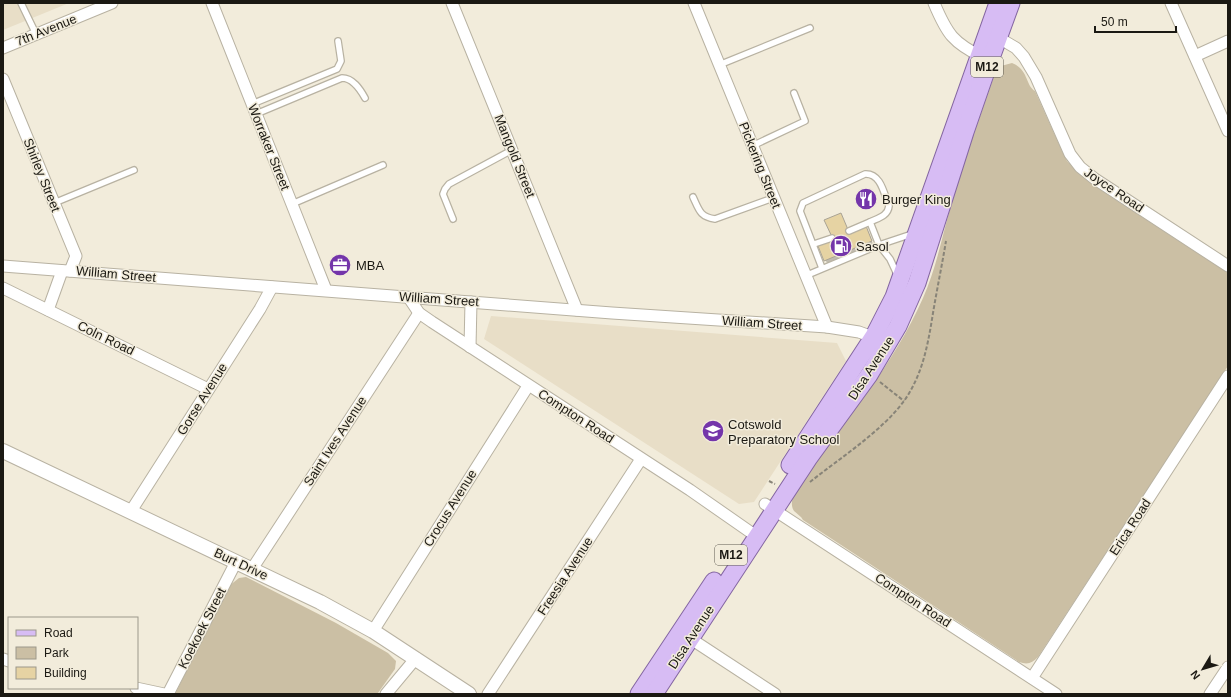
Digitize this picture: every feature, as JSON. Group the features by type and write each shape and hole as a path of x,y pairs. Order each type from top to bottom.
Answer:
{"main road":[{"name":"Disa Avenue","path":"993,34 998,3"},
{"name":"Disa Avenue","path":"639,694 685,635 770,507 808,459 869,375 917,232 993,34 1011,3"},
{"name":"Disa Avenue","path":"770,507 773,483 881,340 901,319 917,283 965,132 984,59"},
{"name":"Disa Avenue","path":"654,694 685,635"}],"street":[{"name":"7th Avenue","path":"3,48 112,3"},
{"name":"Worraker Street","path":"212,3 326,290"},
{"name":"Mangold Street","path":"452,3 577,310"},
{"name":"Pickering Street","path":"694,3 827,327"},
{"path":"934,3 951,36 956,42 984,59"},
{"path":"1171,3 1228,131"},
{"name":"Joyce Road","path":"993,34 1016,48 1026,61 1036,77 1074,161 1080,167 1095,179 1228,266"},
{"path":"1195,56 1228,41"},
{"name":"Shirley Street","path":"3,79 76,256 66,271 48,310"},
{"name":"William Street","path":"3,266 620,314 827,327 859,332 881,340"},
{"name":"Gorse Avenue","path":"131,511 272,287"},
{"name":"Coln Road","path":"3,288 208,389"},
{"name":"Compton Road","path":"409,298 419,312 470,347 752,532"},
{"path":"470,347 471,302"},
{"name":"Saint Ives Avenue","path":"252,569 419,312"},
{"name":"Erica Road","path":"1032,678 1228,376"},
{"name":"Crocus Avenue","path":"373,631 528,386"},
{"name":"Burt Drive","path":"3,450 320,602 373,631 469,694"},
{"name":"Freesia Avenue","path":"488,694 641,458"},
{"name":"Compton Road","path":"770,507 1056,694"},
{"name":"Koekoek Street","path":"168,694 236,562"},
{"path":"685,635 775,694"},
{"path":"388,693 416,658"},
{"path":"1210,694 1228,667"},
{"path":"138,688 164,694"}],"lane":[{"path":"21,3 36,34"},
{"path":"719,65 810,28"},
{"path":"254,109 337,69 342,61 338,41"},
{"path":"254,109 342,78 347,78 358,87 365,98"},
{"path":"752,146 805,121 794,93"},
{"path":"453,219 443,194 449,184 512,150"},
{"path":"292,204 383,165"},
{"path":"54,203 134,170"},
{"path":"822,268 800,211 803,202 865,174 870,173 875,175 889,206 889,211 886,214 849,231"},
{"path":"693,197 699,211 706,217 715,219 773,198"},
{"path":"870,222 879,244 890,258 899,278 899,282"},
{"path":"805,276 879,244 900,239 917,232"},
{"path":"814,244 832,238"}],"path":[{"path":"805,486 876,430 888,419 904,400 918,375 928,346 946,238"},
{"path":"885,386 904,400"}],"shaded area":[{"path":"3,3 69,3 3,30"},
{"name":"Cotswold Preparatory School","path":"491,316 837,343 846,361 754,502 739,504 484,339"}],"green space":[{"path":"1012,63 1021,69 1035,91 1067,161 1077,172 1096,187 1228,273 1228,366 1038,657 1032,662 1027,663 1019,662 803,520 792,507 794,493 799,485 884,369 923,298 937,259 955,191 993,79 1001,66"},
{"path":"246,577 336,623 388,653 396,661 395,669 378,693 175,694 229,586 239,578"}],"building":[{"path":"841,213 849,232 866,226 872,241 824,261 818,246 833,239 824,220"}],"place":[{"name":"Burger King","path":"866,199"},
{"name":"Sasol","path":"841,246"},
{"name":"MBA","path":"340,265"},
{"name":"Cotswold Preparatory School","path":"713,431"}]}
